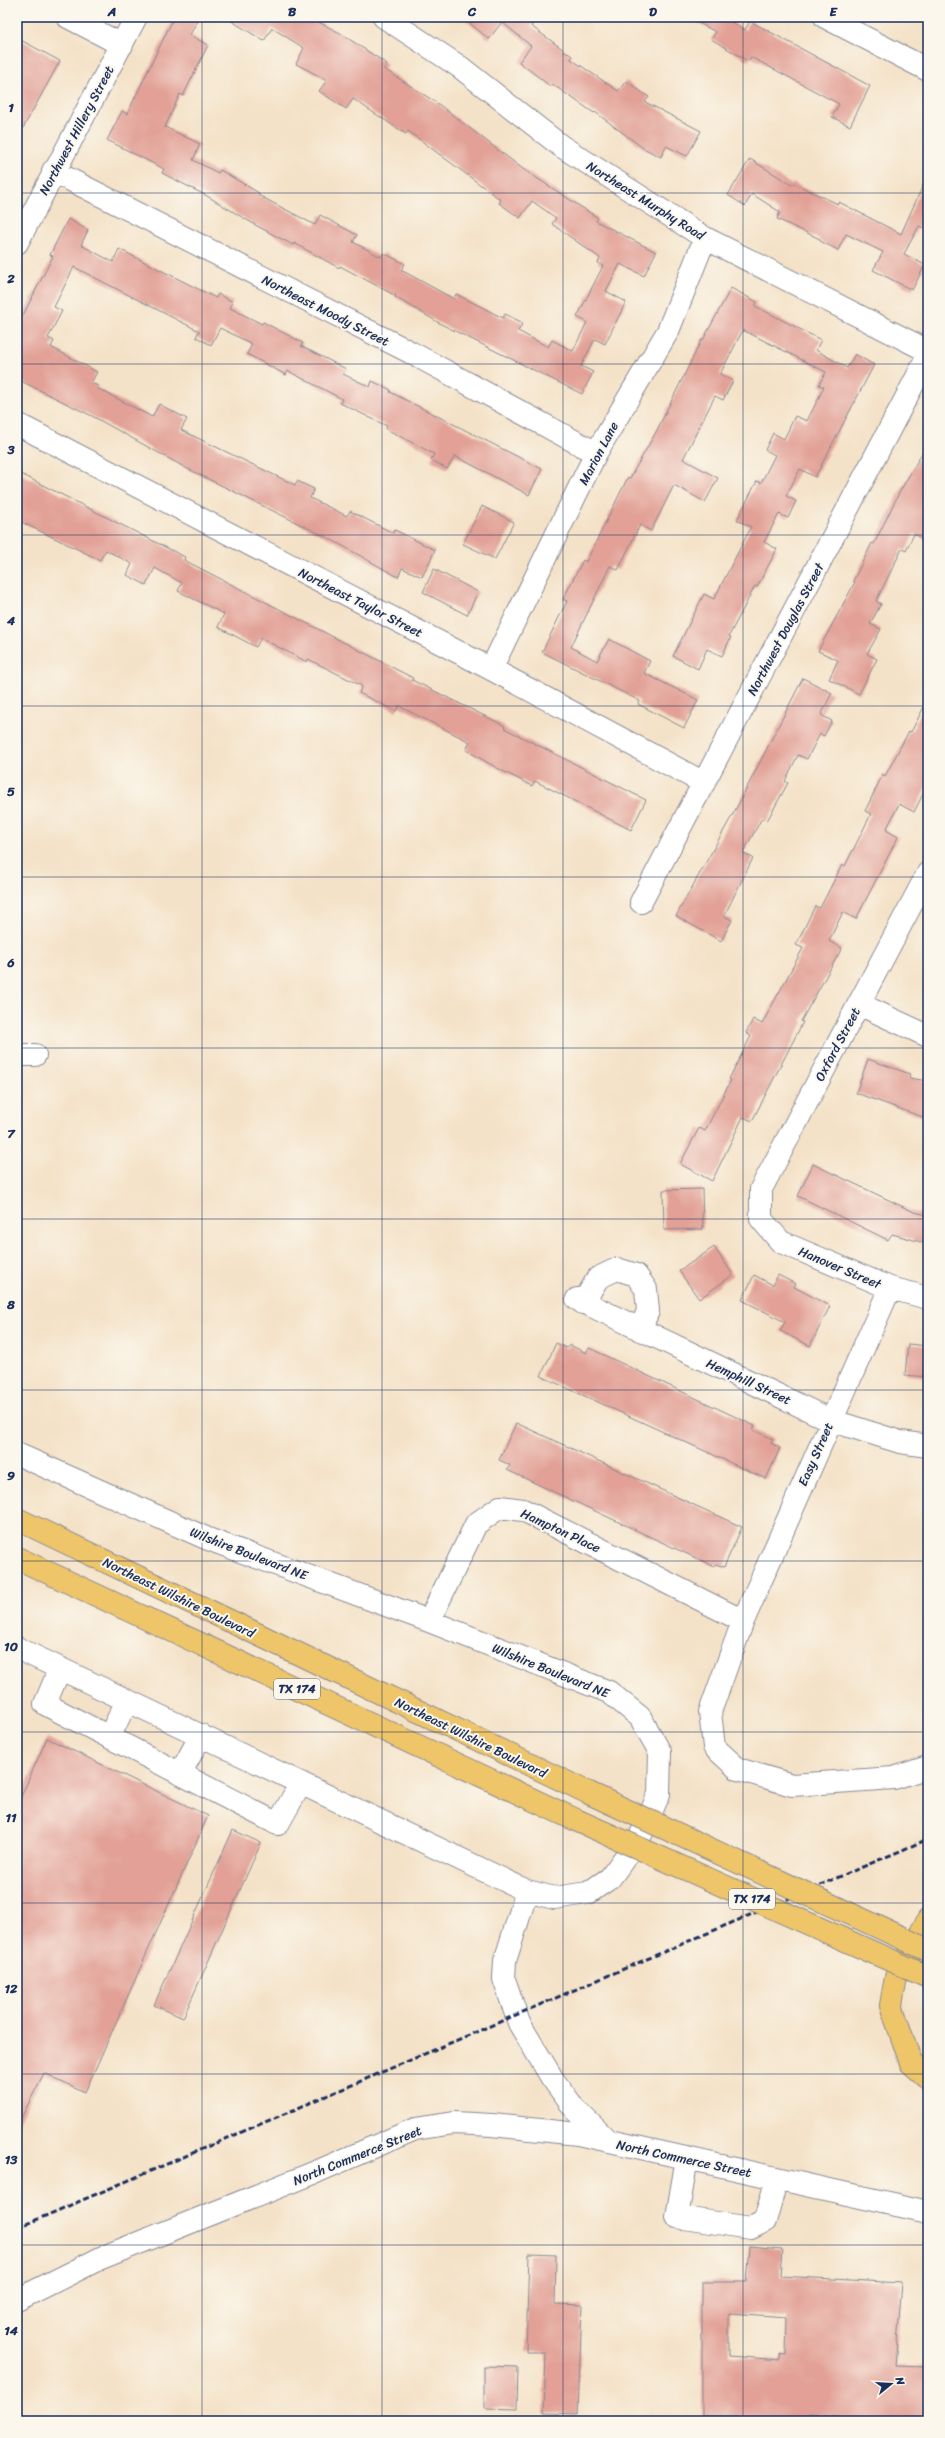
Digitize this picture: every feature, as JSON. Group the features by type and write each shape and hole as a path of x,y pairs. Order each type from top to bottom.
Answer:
{"main road":[{"name":"Northeast Wilshire Boulevard","path":"17,1519 589,1793 928,1950"},
{"name":"TX 174","path":"17,1558 576,1820 928,1978"},
{"path":"928,1920 896,1976 891,2005 911,2063 928,2078"}],"street":[{"path":"68,17 122,45"},
{"name":"Northwest Hillery Street","path":"17,243 53,171 136,17"},
{"name":"Northeast Murphy Road","path":"384,17 460,67 561,146 705,238 928,351"},
{"path":"825,17 928,70"},
{"name":"Northeast Moody Street","path":"53,171 410,352 596,453"},
{"name":"Marion Lane","path":"491,669 596,453 668,331 705,238"},
{"name":"Northwest Douglas Street","path":"641,902 928,356"},
{"name":"Northeast Taylor Street","path":"17,424 491,669 704,783"},
{"name":"Oxford Street","path":"761,1219 761,1188 928,873"},
{"path":"859,1004 928,1036"},
{"name":"Hanover Street","path":"761,1219 781,1242 890,1288 928,1298"},
{"name":"Hemphill Street","path":"640,1330 648,1311 646,1289 636,1275 617,1269 598,1278 580,1301 640,1330 830,1420 900,1442 928,1446"},
{"name":"Easy Street","path":"890,1288 830,1420 743,1621 710,1712 714,1747 738,1769 792,1785 894,1778 928,1767"},
{"name":"Wilshire Boulevard NE","path":"17,1454 208,1539 429,1621 609,1692 640,1718 660,1752 659,1794 640,1837 610,1878 588,1893 554,1898 527,1891 128,1700 18,1650"},
{"name":"Hampton Place","path":"429,1621 476,1524 500,1507 523,1510 743,1621"},
{"path":"60,1668 45,1704 278,1824 301,1784"},
{"path":"109,1737 128,1700"},
{"path":"180,1774 201,1736"},
{"path":"527,1891 505,1960 504,1979 519,2023 552,2078 574,2108 608,2141"},
{"name":"North Commerce Street","path":"17,2300 101,2258 316,2172 415,2129 454,2123 492,2125 578,2134 928,2212"},
{"path":"687,2158 678,2217 751,2228 765,2222 777,2178"}],"building":[{"path":"174,17 199,17 190,35 208,45 183,96 180,94 165,127 200,144 193,160 218,173 220,170 259,193 258,195 315,225 320,215 357,235 353,242 381,257 384,253 405,264 401,270 454,299 456,294 503,318 505,314 523,323 518,331 548,347 552,340 573,351 587,322 577,317 603,266 598,263 600,258 552,224 556,218 532,201 520,218 499,203 501,200 408,131 406,134 353,99 346,109 319,91 327,80 296,64 304,48 272,28 264,41 225,17 309,17 340,33 387,64 384,69 437,103 523,169 598,218 596,221 656,252 644,276 620,264 606,291 626,302 605,344 595,339 581,366 593,372 582,394 441,324 395,297 396,296 340,266 339,268 294,243 293,245 257,226 207,196 162,173 164,169 107,140 122,111 127,114"},
{"path":"462,17 538,17 531,26 572,56 571,59 618,91 626,81 649,97 645,102 701,131 687,156 666,146 661,157 643,148 595,112 594,113 552,84 550,86 519,62 531,46 502,22 489,39"},
{"path":"687,17 723,17 745,30 750,21 870,86 850,126 832,117 839,104 751,57 748,61 711,39 716,32"},
{"path":"17,38 60,61 17,139"},
{"path":"750,159 792,185 793,183 838,204 839,202 901,234 928,174 928,230 919,226 904,254 925,265 912,290 873,270 883,252 846,234 838,250 820,241 820,239 777,219 780,212 752,194 745,206 728,195"},
{"path":"68,219 88,230 81,245 113,262 119,249 216,298 218,294 233,302 230,308 262,324 263,322 303,343 301,346 346,369 343,374 370,387 372,381 391,390 390,392 542,469 529,495 455,456 447,469 431,460 434,454 386,429 387,426 340,403 342,399 288,371 286,375 247,354 252,344 220,328 211,345 196,337 199,331 74,267 54,307 62,311 48,338 54,341 51,347 97,372 91,383 98,386 97,388 152,417 159,404 187,419 181,430 295,485 297,481 314,489 310,498 347,516 350,511 393,533 395,530 435,550 422,577 402,568 398,577 334,541 186,468 92,416 17,379 17,327 53,256 50,255"},
{"path":"731,288 757,302 755,306 821,340 816,350 847,368 855,354 874,365 815,477 800,469 786,496 796,501 788,518 779,514 764,542 777,549 757,587 755,586 729,636 731,637 722,656 707,649 698,669 673,656 704,594 714,599 751,527 737,520 757,481 761,483 775,455 765,450 773,433 784,439 795,416 807,421 824,387 819,385 826,372 743,330 720,374 733,381 723,400 715,396 683,459 718,478 705,502 674,485 651,531 640,525 618,570 610,566 571,647 597,661 609,639 650,661 644,673 698,700 684,728 638,704 640,701 542,652 567,601 563,599 583,560 586,562 628,477 630,478 656,432 702,339 703,340"},
{"path":"928,443 928,541 914,534 906,551 902,549 876,601 881,604 870,624 881,629 867,654 877,659 859,694 829,679 838,660 818,651 855,582 853,581 872,543 874,544 899,493"},
{"path":"17,472 185,557 184,560 413,678 412,680 505,726 504,728 646,800 631,830 535,781 532,786 497,768 466,750 470,742 399,706 396,711 359,693 362,686 308,659 307,662 261,638 256,647 218,627 224,614 178,591 182,583 155,568 146,585 127,575 132,564 106,550 100,560 17,520"},
{"path":"482,506 514,522 495,559 463,544"},
{"path":"434,569 478,592 467,615 423,592"},
{"path":"803,678 832,693 821,715 832,721 824,736 820,734 807,759 798,755 785,781 788,783 767,821 762,818 743,853 753,858 724,916 732,920 721,941 676,916 738,805"},
{"path":"928,699 928,782 923,794 914,812 899,804 886,830 898,837 856,919 843,912 829,941 842,948 801,1021 803,1022 752,1121 743,1117 712,1181 680,1164 699,1128 705,1131 731,1080 729,1079 751,1036 746,1033 753,1019 762,1024 803,948 796,945 815,906 820,908 842,865 845,866 871,814 865,811 883,774 885,776 909,731 911,732"},
{"path":"868,1059 910,1074 909,1078 928,1081 928,1119 856,1093"},
{"path":"813,1164 914,1212 928,1215 928,1244 892,1234 888,1240 798,1196"},
{"path":"702,1189 703,1229 664,1230 663,1190"},
{"path":"714,1247 733,1275 699,1299 679,1271"},
{"path":"754,1275 773,1285 778,1275 796,1284 794,1287 830,1306 810,1346 780,1331 785,1322 742,1300"},
{"path":"556,1343 566,1348 570,1345 586,1353 589,1348 755,1426 753,1430 773,1439 771,1443 780,1448 766,1479 541,1376"},
{"path":"908,1344 928,1346 928,1377 905,1375"},
{"path":"516,1423 742,1527 724,1567 716,1564 713,1566 507,1470 510,1465 499,1460"},
{"path":"47,1738 208,1816 85,2092 44,2073 17,2126 17,1806"},
{"path":"233,1830 261,1843 183,2018 154,2005"},
{"path":"749,2246 782,2249 780,2276 902,2283 895,2366 928,2367 928,2421 874,2421 810,2416 809,2421 736,2421 736,2416 702,2416 702,2282 746,2282","holes":["729,2313 787,2317 786,2356 780,2355 780,2360 729,2356"]},
{"path":"529,2254 556,2255 555,2304 582,2305 578,2414 544,2413 546,2352 526,2352"},
{"path":"484,2366 518,2367 517,2409 484,2408"}],"railway":[{"path":"17,2228 928,1839"}]}
